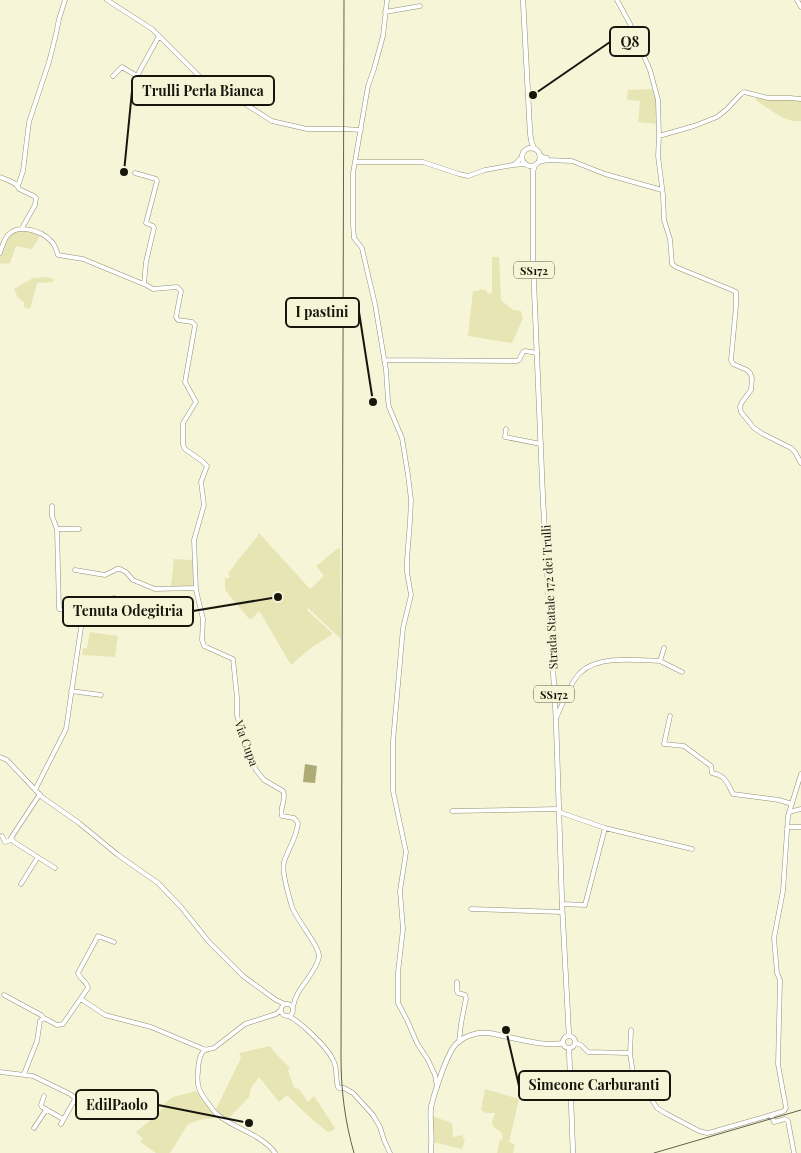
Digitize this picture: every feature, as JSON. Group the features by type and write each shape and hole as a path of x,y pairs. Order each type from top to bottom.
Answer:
{"main road":[{"path":"523,0 531,140 534,149 540,154"},
{"path":"522,157 528,149 531,140"},
{"path":"528,149 534,149"},
{"name":"Strada Statale 172 dei Trulli","path":"540,154 533,171 534,262 569,1036"},
{"name":"Strada Statale 172 dei Trulli","path":"522,157 523,162 530,171 533,188"},
{"path":"527,165 537,164"},
{"path":"432,1153 430,1114 437,1087 450,1053 458,1042 471,1035 483,1032 549,1044 563,1043 569,1048"},
{"path":"563,1043 565,1038 573,1037 575,1042 569,1048"},
{"path":"569,1048 573,1153"}],"street":[{"path":"18,186 23,168 29,122 49,62 65,0"},
{"path":"107,0 152,29 209,86 239,100 272,121 307,129 361,130"},
{"path":"387,0 383,36 368,86 353,173 353,224 354,238 362,248 375,304 388,400 402,438 410,500 407,572 411,594 403,628 393,741 393,791 406,852 400,891 403,929 398,972 398,1003 416,1043 425,1054 435,1075 437,1087"},
{"path":"618,0 650,70 658,100 658,156 664,220 670,239 672,264 676,268 736,292 731,360 733,364 750,373 752,382 751,390 740,407 741,412 754,428 791,448 801,464"},
{"path":"798,0 801,7"},
{"path":"385,12 420,6"},
{"path":"113,76 122,67 138,76 159,36"},
{"path":"659,136 717,117 744,92 768,98 801,99"},
{"path":"540,154 552,160"},
{"path":"513,165 522,157"},
{"path":"537,164 543,160 572,161 605,174 662,190"},
{"path":"355,162 423,162 466,176 513,165 527,165"},
{"path":"0,253 9,234 13,230 22,228 48,238 53,242 58,255 83,259 144,284 146,262 154,228 146,223 157,181 135,172"},
{"path":"0,177 36,198 35,204 22,228"},
{"name":"Via Cupa","path":"144,284 153,289 177,287 181,291 176,317 178,320 192,322 195,325 185,382 196,402 183,424 183,445 185,449 207,466 201,482 204,505 194,540 196,588 203,618 202,640 204,646 233,659 237,715 244,742 256,770 264,780 283,791 282,816 294,818 298,823 283,863 283,871 296,916 318,949 319,956 314,969 295,999"},
{"path":"384,360 510,362 519,360 525,351 537,353"},
{"path":"506,429 505,437 541,444"},
{"path":"52,506 52,516 57,529 59,608 61,610 110,618 114,598"},
{"path":"57,529 79,529"},
{"path":"75,570 105,575 120,569 126,572 133,580 155,589 196,588"},
{"path":"35,790 66,729 83,614"},
{"path":"660,661 664,648"},
{"path":"556,720 570,687 580,673 592,665 614,659 660,661 682,672"},
{"path":"71,691 101,695"},
{"path":"670,716 664,744 684,746 711,766 712,773 721,775 733,794 780,800 792,804"},
{"path":"0,757 7,760 40,794 118,855 158,883 181,907 209,942 244,976 276,1000 287,1004 293,1010"},
{"path":"631,1030 630,1054 634,1079 649,1095 657,1108 664,1113 707,1133 784,1111 786,1108 778,1064 780,980 777,973 774,938 783,891 789,812 801,774"},
{"path":"11,840 10,837 40,794"},
{"path":"789,812 801,809"},
{"path":"452,812 558,811 605,828 692,849"},
{"path":"788,827 801,827"},
{"path":"562,904 585,905 605,828"},
{"path":"2,836 5,842 11,840"},
{"path":"11,840 55,868"},
{"path":"21,884 38,858"},
{"path":"471,909 562,912"},
{"path":"4,995 44,1018 57,1024 63,1024 88,987 78,973 98,936 114,942"},
{"path":"457,982 458,993 465,995 466,998 458,1042"},
{"path":"81,999 105,1015 151,1027 206,1050"},
{"path":"284,1012 287,1004 295,999"},
{"path":"295,999 293,1010 296,1020"},
{"path":"276,1000 284,1012 318,1040 333,1059 338,1087 344,1088 353,1094 373,1115 390,1153"},
{"path":"275,1153 268,1144 240,1130 217,1115 201,1095 197,1079 200,1055 206,1050 214,1048 245,1024 293,1010"},
{"path":"24,1074 37,1040 40,1020 44,1018"},
{"path":"575,1042 588,1052 630,1054"},
{"path":"0,1072 32,1076 75,1098 62,1122 42,1107 44,1096"},
{"path":"34,1128 46,1110"},
{"path":"771,1115 774,1122 785,1119 788,1121 794,1153"}],"shaded area":[{"path":"653,89 656,100 657,124 638,122 640,101 627,100 628,90"},
{"path":"757,96 801,101 801,121 790,120 778,115 756,100"},
{"path":"24,230 40,236 32,249 16,246 10,263 0,263 0,256 10,234"},
{"path":"492,257 499,257 501,300 513,310 521,311 523,318 512,343 468,336 473,291 480,289 486,290 488,294 492,293"},
{"path":"47,277 53,279 53,282 37,283 30,309 24,307 24,302 18,298 14,289 33,278"},
{"path":"259,533 310,589 324,576 316,566 340,548 341,639 308,608 307,610 333,634 312,647 291,665 260,612 252,619 249,619 225,590 225,577 227,579 230,577 228,574"},
{"path":"174,559 192,560 194,587 171,586"},
{"path":"90,632 118,636 115,657 82,655 83,648 87,648"},
{"path":"305,764 317,766 315,783 303,782"},
{"path":"270,1046 290,1068 288,1070 294,1088 299,1089 308,1102 314,1096 335,1128 334,1130 328,1132 287,1095 279,1102 259,1077 251,1088 249,1097 228,1119 215,1111 241,1058 239,1053"},
{"path":"485,1089 519,1099 509,1142 515,1145 513,1153 497,1153 500,1139 502,1140 502,1133 493,1125 495,1113 486,1113 481,1110"},
{"path":"196,1091 216,1115 215,1118 199,1120 188,1124 170,1153 156,1153 140,1142 143,1139 136,1132 158,1114 166,1102 173,1097"},
{"path":"432,1116 452,1123 453,1137 463,1135 463,1139 465,1139 462,1149 433,1142"}],"railway":[{"path":"344,0 341,1058 344,1106 354,1153"},
{"path":"654,1153 801,1110"}],"place":[{"name":"Q8","path":"533,95"},
{"name":"Trulli Perla Bianca","path":"124,172"},
{"name":"I pastini","path":"373,402"},
{"name":"Tenuta Odegitria","path":"278,597"},
{"name":"Simeone Carburanti","path":"506,1030"},
{"name":"EdilPaolo","path":"249,1123"}]}
